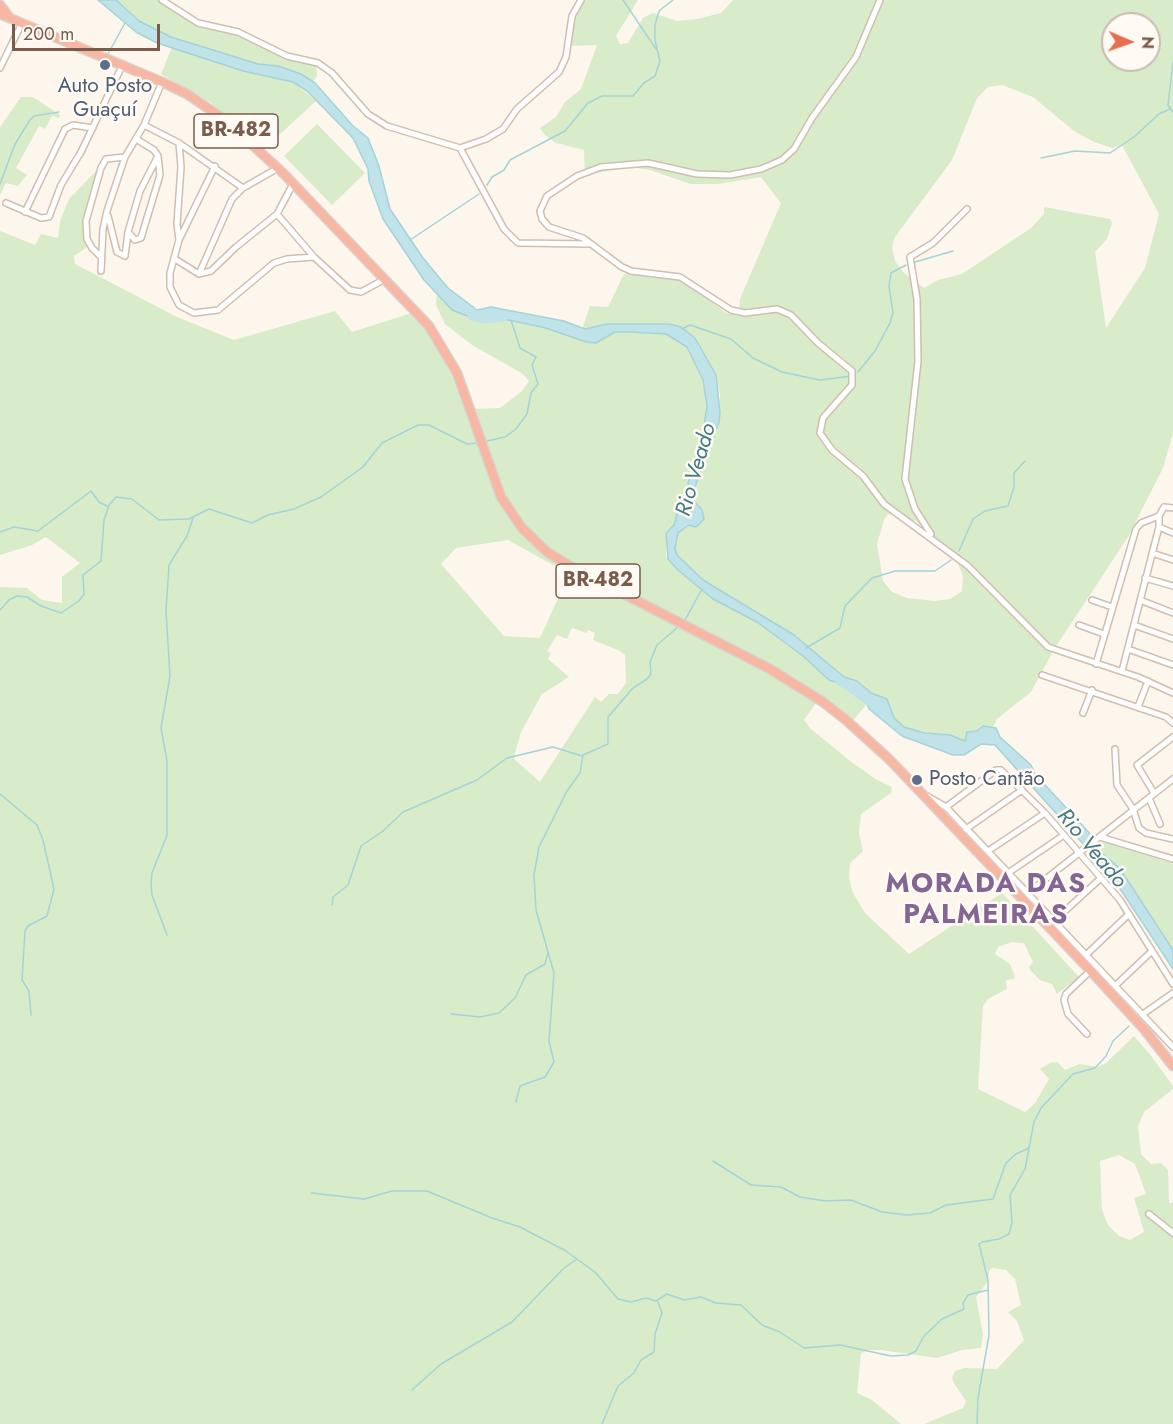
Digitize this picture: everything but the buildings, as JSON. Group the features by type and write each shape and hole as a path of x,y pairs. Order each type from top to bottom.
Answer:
{"highway":[{"path":"0,5 12,20"},
{"path":"0,14 12,20"},
{"name":"BR-482","path":"12,20 123,64 188,94 225,120 293,183 418,313 443,346 457,373 501,497 522,528 547,552 575,569 731,648 799,686 823,702 871,741 1144,1029 1173,1066"}],"street":[{"path":"162,0 198,23 238,32 287,56 318,63 332,73 368,114 387,126 460,148 486,139 503,129 524,102 559,72 566,57 572,16 581,0"},
{"path":"880,0 856,57 812,118 794,149 782,160 750,171 719,175 697,174 648,163 625,163 601,167 577,176 547,196 540,211 542,219 549,227 583,238 631,271 680,277 731,310 745,313 777,309 798,322 818,343 848,365 854,376 852,385 821,421 820,434 824,441 863,476 890,509 934,538 980,576 1048,647 1122,671 1173,693"},
{"path":"0,68 12,20"},
{"path":"6,203 41,218 49,217 61,185 93,128 123,64"},
{"path":"100,272 100,256 107,211 125,157 144,125 162,82"},
{"path":"25,212 65,129 73,125 93,128"},
{"path":"144,125 215,166 243,188"},
{"path":"128,232 138,240 145,231 160,176 158,156 154,150 136,139"},
{"path":"179,144 181,167 177,224 179,240"},
{"path":"460,148 511,238 529,245 590,244"},
{"path":"107,211 117,252 123,257 141,191 158,156"},
{"path":"100,256 92,248 87,238 86,221 101,168 106,159 125,157"},
{"path":"215,166 179,240 170,273 170,288 179,305 194,313 218,310 274,263 288,259 314,257"},
{"path":"199,274 227,206 243,188 278,168"},
{"path":"175,259 199,274 211,271 236,246 277,214 293,183"},
{"path":"934,538 915,509 905,479 918,361 916,299 910,257 933,243 967,210"},
{"path":"277,214 314,257 342,284 356,293 370,289 385,279"},
{"path":"1122,671 1159,527 1159,516 1164,507 1173,508"},
{"path":"1096,664 1138,526 1159,516"},
{"path":"1159,527 1173,533"},
{"path":"1152,553 1173,560"},
{"path":"1145,578 1173,586"},
{"path":"1092,600 1112,608"},
{"path":"1140,600 1173,613"},
{"path":"1134,625 1173,639"},
{"path":"1079,626 1104,633"},
{"path":"1128,649 1173,665"},
{"path":"1042,675 1092,690 1166,717 1173,723"},
{"path":"1138,707 1148,681"},
{"path":"1083,713 1092,690"},
{"path":"1155,793 1137,765 1173,737"},
{"path":"1115,749 1117,785 1120,794 1133,809 1139,828 1173,839"},
{"path":"946,807 996,770 1001,770 1082,852 1129,914 1173,984"},
{"path":"1028,893 1173,779"},
{"path":"966,829 1022,790"},
{"path":"922,793 946,807 1173,1047"},
{"path":"1149,798 1160,824"},
{"path":"988,851 1045,813"},
{"path":"1008,873 1064,835"},
{"path":"1100,838 1173,859"},
{"path":"1054,921 1101,878"},
{"path":"1087,954 1129,914"},
{"path":"1115,986 1152,951"},
{"path":"1087,1034 1068,1014 1064,1000 1066,994 1090,971"},
{"path":"1143,1014 1173,993"},
{"path":"1149,1214 1173,1233"}],"green space":[{"path":"116,0 164,0 192,20 243,35 272,49 316,64 317,76 313,81 278,66 258,64 171,37 139,21"},
{"path":"581,0 638,0 616,36 620,44 628,43 643,18 653,13 677,21 697,19 721,13 733,0 1173,0 1173,433 1163,468 1128,537 1053,651 1031,692 997,719 993,727 983,726 977,731 970,731 965,735 968,739 965,741 904,727 894,718 887,699 871,693 857,681 844,677 794,635 703,580 677,555 675,548 678,533 689,525 696,527 704,518 694,501 694,493 719,422 720,395 716,375 695,338 681,327 607,324 582,329 590,306 608,307 624,274 671,276 687,284 726,313 739,316 740,299 781,203 761,177 719,184 690,184 650,170 630,167 585,175 584,150 556,143 540,128 556,117 565,102 581,89 597,45 570,46 569,20","holes":["1002,85 1033,97 1074,131 1092,141 1112,148 1122,145 1159,214 1145,268 1106,328 1095,252 1107,239 1112,223 1110,219 1044,207 1044,214 1031,228 962,274 938,280 924,288 904,273 895,261 892,247 895,237 952,160 977,98 988,87","888,514 916,521 956,558 963,576 962,591 950,599 935,601 907,598 892,592 883,581 877,544"]},
{"path":"172,47 243,71 293,82 316,101 264,149 211,103 161,74"},
{"path":"21,97 33,97 60,115 59,118 52,116 45,129 39,126 16,168 27,175 18,186 6,183 0,195 0,127"},
{"path":"317,124 365,173 332,205 284,156"},
{"path":"98,169 87,213 92,244 74,256 75,264 177,317 234,340 335,311 352,332 415,312 426,326 453,378 495,493 508,517 526,538 572,572 748,662 816,703 804,720 811,729 850,761 877,780 892,787 891,793 861,814 859,833 863,851 850,863 849,878 853,893 865,913 909,954 1002,893 1079,977 1057,994 1052,984 1040,980 1031,971 1029,967 1033,962 1024,943 1012,942 998,947 995,954 1010,964 1015,977 1006,980 1007,989 988,999 983,1006 978,1089 1025,1112 1035,1103 1049,1079 1040,1069 1057,1062 1065,1070 1080,1064 1097,1067 1106,1063 1134,1036 1173,1086 1173,1089 1144,1112 1138,1126 1141,1154 1151,1164 1161,1163 1168,1170 1169,1203 1173,1203 1173,1424 924,1424 963,1408 966,1401 952,1378 955,1371 965,1368 997,1369 1024,1340 1017,1321 1008,1312 1021,1305 1015,1279 1006,1270 992,1268 989,1271 988,1281 976,1297 983,1334 981,1348 962,1350 937,1358 881,1350 861,1353 857,1393 872,1400 901,1424 0,1424 0,587 27,588 42,600 62,603 62,577 80,563 46,537 32,545 0,555 0,231 35,245 41,234 58,238 60,221 69,199","holes":["508,540 569,574 540,638 504,636 441,564 456,548","572,628 587,633 588,630 595,633 593,640 620,651 625,655 626,683 618,694 609,694 601,702 595,697 540,782 514,759 515,753 521,732 542,694 569,677 548,659 551,653 547,651 557,635 567,639","1119,1155 1135,1164 1146,1194 1134,1198 1144,1232 1130,1240 1119,1236 1108,1225 1102,1210 1100,1161"]},
{"path":"437,294 452,310 475,319 499,318 601,340 615,332 666,334 687,347 703,380 707,406 703,432 688,483 689,490 680,503 674,525 666,532 666,557 713,599 757,622 803,656 829,680 857,689 863,695 866,705 851,723 835,709 551,551 523,525 506,500 472,409 500,408 522,391 529,381 523,374 472,345 445,324 436,305"},
{"path":"1097,839 1173,863 1173,950 1117,866 1096,848 1094,841"}],"water":[{"path":"98,0 116,0 139,21 171,37 258,64 278,66 301,74 315,83 353,126 368,138 379,166 390,209 423,258 448,288 477,310 491,307 564,321 585,329 607,324 669,324 681,327 695,338 716,375 720,413 719,422 694,490 694,501 702,510 704,519 696,527 689,525 678,533 675,548 677,555 703,580 794,635 844,677 857,681 871,693 887,699 894,718 904,727 925,733 950,735 965,741 967,732 977,731 983,726 996,728 1000,737 1031,765 1035,774 1094,838 1096,848 1117,866 1173,950 1173,969 1111,875 995,745 981,744 964,755 953,755 902,736 869,709 863,695 857,689 829,680 803,656 757,622 713,599 668,559 666,533 674,525 680,503 689,490 688,483 703,432 707,406 703,380 687,347 666,334 629,332 615,332 596,343 586,342 546,328 499,318 475,319 452,310 424,280 383,219 369,181 368,169 353,138 307,91 293,82 243,71 157,43 136,32"}],"waterway":[{"path":"623,0 656,49"},
{"path":"487,185 492,177 504,170 510,160 565,131 588,103 602,96 633,96 644,83 655,76 660,61 655,40 655,25 659,11 673,0"},
{"path":"108,54 125,23"},
{"path":"1173,62 1168,105 1173,112"},
{"path":"1041,158 1075,151 1110,153 1134,137 1159,114 1170,109"},
{"path":"0,184 15,144 30,120 34,116 59,112"},
{"path":"410,240 479,194"},
{"path":"915,262 953,251"},
{"path":"858,372 875,351 890,323 893,313 889,286 891,273 906,265"},
{"name":"Rio Veado","path":"472,316 484,319 503,317"},
{"path":"487,441 505,437 516,429 527,414 531,393 538,384 532,365 536,357 520,348 511,320"},
{"path":"682,329 690,325 731,339 753,358 782,372 820,380 851,376"},
{"path":"0,610 9,600 17,596 27,597 41,606 61,613 79,601 84,594 83,575 101,561 104,520 109,505 116,497 132,499 159,520 189,519 209,509 252,523 268,515 294,509 321,497 363,467 382,443 418,425 429,425 467,444 477,443"},
{"path":"959,551 973,519 985,511 1008,506 1014,487 1014,473 1025,461"},
{"path":"0,532 14,527 38,531 91,491 99,502 107,506"},
{"path":"167,935 152,895 151,884 152,873 167,835 167,761 161,728 170,676 166,611 169,565 187,536 193,518"},
{"path":"806,648 840,628 845,606 872,578 895,571 935,571 951,560"},
{"path":"685,620 702,589"},
{"path":"516,1102 520,1086 545,1077 554,1062 549,1041 554,973 536,910 534,875 539,847 567,791 580,773 583,755 608,744 608,717 633,688 651,674 650,662 657,645 677,628"},
{"name":"Rio Veado","path":"839,680 872,703"},
{"path":"332,905 333,897 348,885 361,846 383,831 403,812 477,780 507,758 553,747 582,756"},
{"path":"0,794 37,825 43,840 54,889 47,916 28,926 25,931 22,980 29,991 31,1015"},
{"path":"451,1014 480,1017 499,1013 515,998 526,975 545,964 548,953"},
{"path":"977,1424 978,1398 989,1335 988,1280 979,1244 1009,1234 1012,1223 1010,1195 1025,1169 1034,1122 1041,1108 1073,1074 1095,1068 1106,1056 1113,1041 1129,1026"},
{"path":"713,1161 751,1185 781,1187 800,1197 825,1201 851,1200 882,1212 907,1215 930,1213 946,1205 993,1199 1006,1163 1016,1154 1029,1148"},
{"path":"311,1193 364,1199 392,1191 427,1191 520,1227 566,1251 596,1273 618,1299 631,1302 646,1298 656,1301 667,1294 684,1300 701,1297 716,1303 741,1305 762,1325 780,1332 804,1348 840,1345 891,1356 908,1355 916,1351 924,1336 942,1319 964,1309 963,1303 968,1295 988,1290"},
{"path":"412,1390 441,1364 512,1322 563,1269 577,1259"},
{"path":"602,1424 618,1386 634,1373 641,1360 654,1352 655,1334 662,1313 658,1302"}],"place":[{"name":"Auto Posto Guaçuí","path":"105,65"},
{"name":"Posto Cantão","path":"917,780"}],"district":[{"name":"MORADA DAS PALMEIRAS","path":"986,900"}]}
